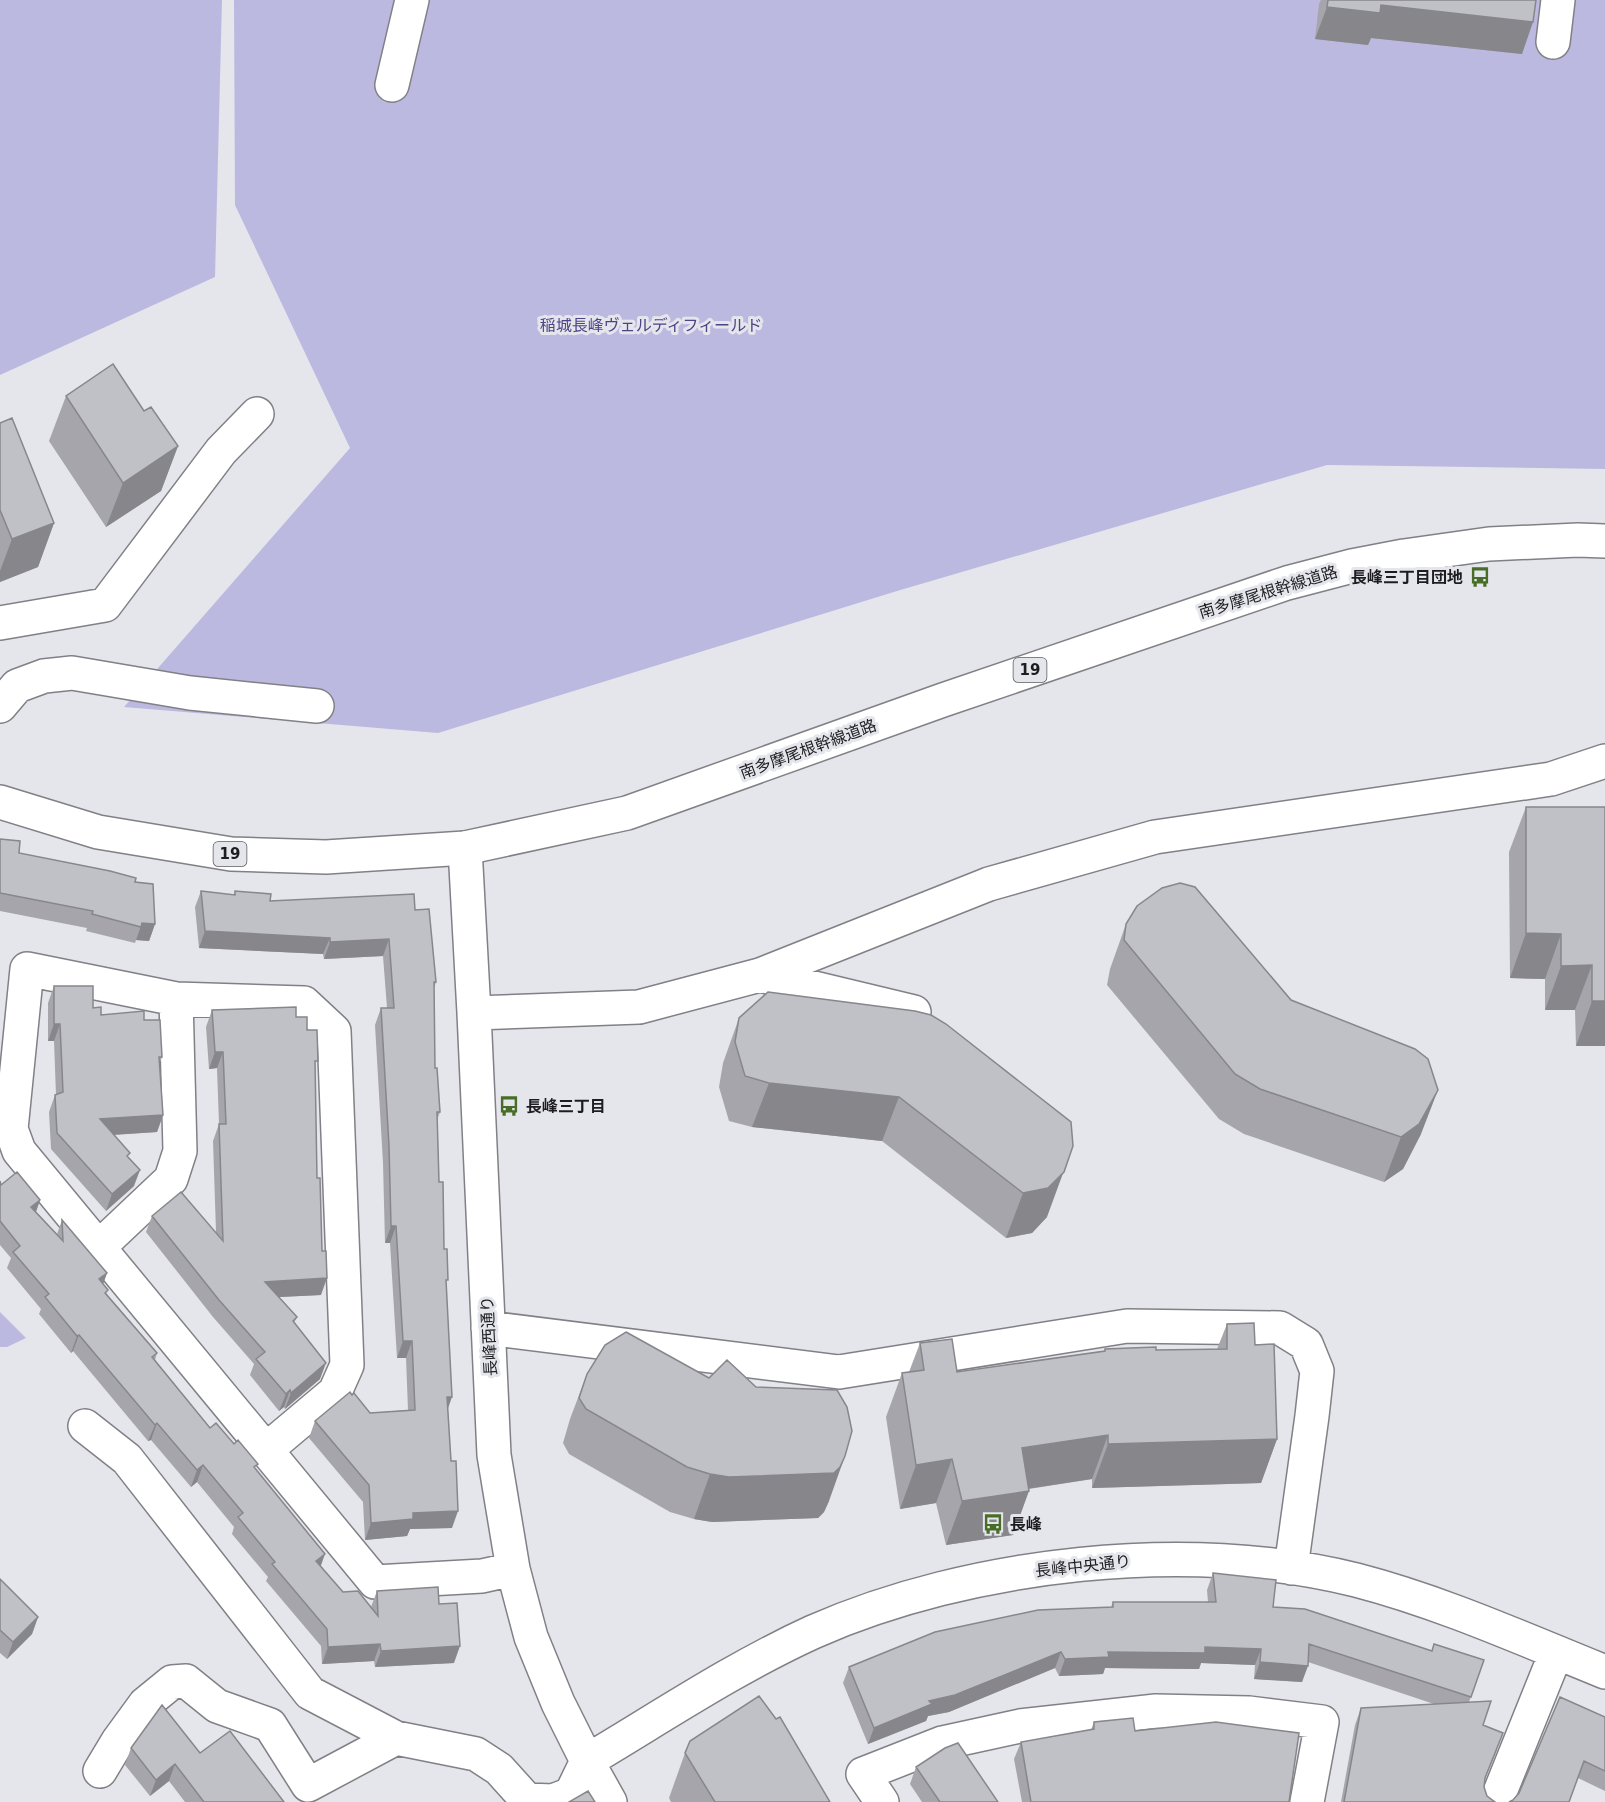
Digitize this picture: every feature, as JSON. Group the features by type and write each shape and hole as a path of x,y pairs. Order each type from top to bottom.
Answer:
{"street":[{"path":"392,85 412,0"},
{"path":"1553,42 1558,0"},
{"path":"0,623 105,606 221,450 257,414"},
{"name":"南多摩尾根幹線道路","path":"0,802 98,832 231,854 326,857 465,848 627,813 943,700 1287,582 1394,558 1489,544 1605,541"},
{"path":"0,706 17,686 44,676 72,673 190,693 317,706"},
{"path":"474,1013 639,1007 760,975 989,884 1155,837 1551,779 1605,761"},
{"name":"長峰西通り","path":"465,848 494,1455 513,1569 531,1637 558,1703 610,1802"},
{"path":"266,1450 335,1392 347,1365 334,1031 304,1003 176,999 27,969 11,1129 19,1151 375,1582 482,1576 513,1569"},
{"path":"760,975 914,1012"},
{"path":"99,1247 171,1179 180,1151 176,999"},
{"path":"488,1328 839,1372 1127,1326 1280,1328 1306,1344 1317,1371 1291,1568"},
{"path":"85,1426 127,1459 310,1693 396,1738 476,1754 499,1769 527,1800 554,1801 571,1794 587,1761"},
{"name":"長峰中央通り","path":"587,1761 748,1665 813,1632 893,1602 975,1580 1057,1567 1145,1560 1218,1560 1291,1568 1353,1579 1411,1595 1605,1672"},
{"path":"1496,1802 1556,1653"},
{"path":"100,1771 145,1704 172,1682 186,1681 217,1706 270,1725 308,1785 396,1738"},
{"path":"882,1802 863,1774 942,1743 1020,1726 1156,1711 1249,1713 1322,1722 1307,1802"}],"green space":[{"path":"0,0 222,0 215,277 0,375"},
{"name":"稲城長峰ヴェルディフィールド","path":"234,0 1605,0 1605,469 1327,465 897,591 438,733 124,707 350,448 235,205"},
{"path":"0,1312 26,1338 7,1347 0,1347"}],"building":[{"path":"1328,0 1536,0 1533,22 1381,5 1380,13 1327,7"},
{"path":"113,364 144,411 151,407 178,446 123,483 66,396"},
{"path":"12,418 54,523 12,539 0,510 0,423"},
{"path":"1526,807 1605,807 1605,1001 1592,1001 1592,965 1561,966 1561,934 1526,933"},
{"path":"0,839 20,841 19,853 110,871 136,878 135,882 153,884 155,924 142,923 141,927 92,914 93,911 0,893"},
{"path":"1180,883 1195,887 1291,1000 1415,1049 1428,1059 1438,1090 1419,1124 1401,1137 1260,1089 1235,1074 1124,940 1126,924 1137,906 1162,888"},
{"path":"201,891 235,895 235,891 271,894 270,901 414,894 415,910 429,909 436,982 434,982 435,1068 437,1068 440,1112 437,1112 439,1182 443,1182 444,1249 447,1249 448,1280 446,1280 452,1397 447,1397 451,1461 456,1461 458,1511 413,1513 413,1519 371,1523 369,1485 315,1421 350,1392 352,1395 354,1393 370,1413 415,1410 412,1341 403,1341 396,1226 391,1226 381,1008 394,1008 389,939 330,942 330,938 205,931"},
{"path":"54,986 93,986 93,1008 101,1007 101,1015 144,1011 144,1020 160,1020 162,1057 159,1057 163,1115 100,1119 130,1153 127,1156 140,1170 112,1194 57,1133 55,1095 63,1092 60,1024 54,1024"},
{"path":"768,992 915,1011 931,1015 946,1024 1071,1122 1073,1146 1064,1172 1048,1188 1023,1193 899,1097 769,1083 745,1076 735,1042 739,1018"},
{"path":"296,1007 296,1017 307,1017 307,1030 317,1030 318,1061 315,1061 317,1178 320,1178 322,1251 326,1251 327,1278 265,1282 297,1317 293,1321 326,1363 291,1393 290,1390 286,1394 256,1359 265,1352 219,1300 152,1216 181,1192 223,1241 219,1124 226,1124 223,1052 215,1052 212,1010"},
{"path":"17,1172 40,1200 31,1207 63,1241 62,1220 107,1273 99,1279 108,1290 105,1293 157,1353 152,1357 210,1428 216,1423 234,1444 238,1440 258,1464 254,1467 325,1554 316,1561 343,1592 358,1591 378,1616 377,1591 438,1587 439,1604 457,1603 460,1646 381,1651 380,1644 328,1647 327,1629 272,1564 275,1562 238,1517 243,1513 203,1465 197,1470 157,1423 155,1425 79,1335 77,1336 45,1297 49,1294 13,1252 20,1246 0,1221 0,1181 1,1185"},
{"path":"1254,1323 1255,1345 1274,1344 1277,1439 1108,1444 1108,1435 1022,1448 1029,1491 962,1501 952,1459 916,1465 902,1373 924,1370 920,1343 952,1339 957,1372 1105,1351 1105,1349 1156,1347 1156,1350 1227,1349 1227,1324"},
{"path":"626,1332 709,1378 727,1360 756,1387 837,1390 847,1407 852,1431 840,1467 834,1473 729,1477 710,1474 687,1467 586,1409 579,1398 587,1374 605,1345"},
{"path":"1213,1573 1276,1580 1273,1607 1305,1609 1432,1651 1434,1644 1484,1660 1471,1697 1309,1644 1308,1666 1260,1662 1261,1649 1205,1647 1205,1653 1108,1652 1109,1657 1065,1659 1061,1652 955,1695 929,1701 932,1704 874,1728 849,1667 935,1632 1038,1610 1113,1607 1113,1602 1216,1602"},
{"path":"0,1579 38,1617 13,1642 0,1630"},
{"path":"759,1696 776,1719 780,1717 830,1802 715,1802 685,1753 690,1741"},
{"path":"1560,1697 1605,1717 1605,1771 1584,1761 1569,1802 1509,1802 1519,1793"},
{"path":"1491,1701 1483,1725 1503,1733 1485,1778 1484,1787 1487,1796 1495,1802 1344,1802 1361,1708"},
{"path":"162,1705 200,1753 230,1731 284,1802 204,1802 175,1764 156,1780 131,1748"},
{"path":"1133,1718 1135,1731 1216,1722 1299,1733 1289,1802 1031,1802 1021,1742 1094,1729 1094,1722"},
{"path":"958,1743 998,1802 940,1802 916,1767 945,1748"},
{"path":"588,1791 595,1802 569,1802"}],"place":[{"name":"長峰三丁目団地","path":"1480,577"},
{"name":"長峰三丁目","path":"509,1106"},
{"name":"長峰","path":"993,1524"}]}
